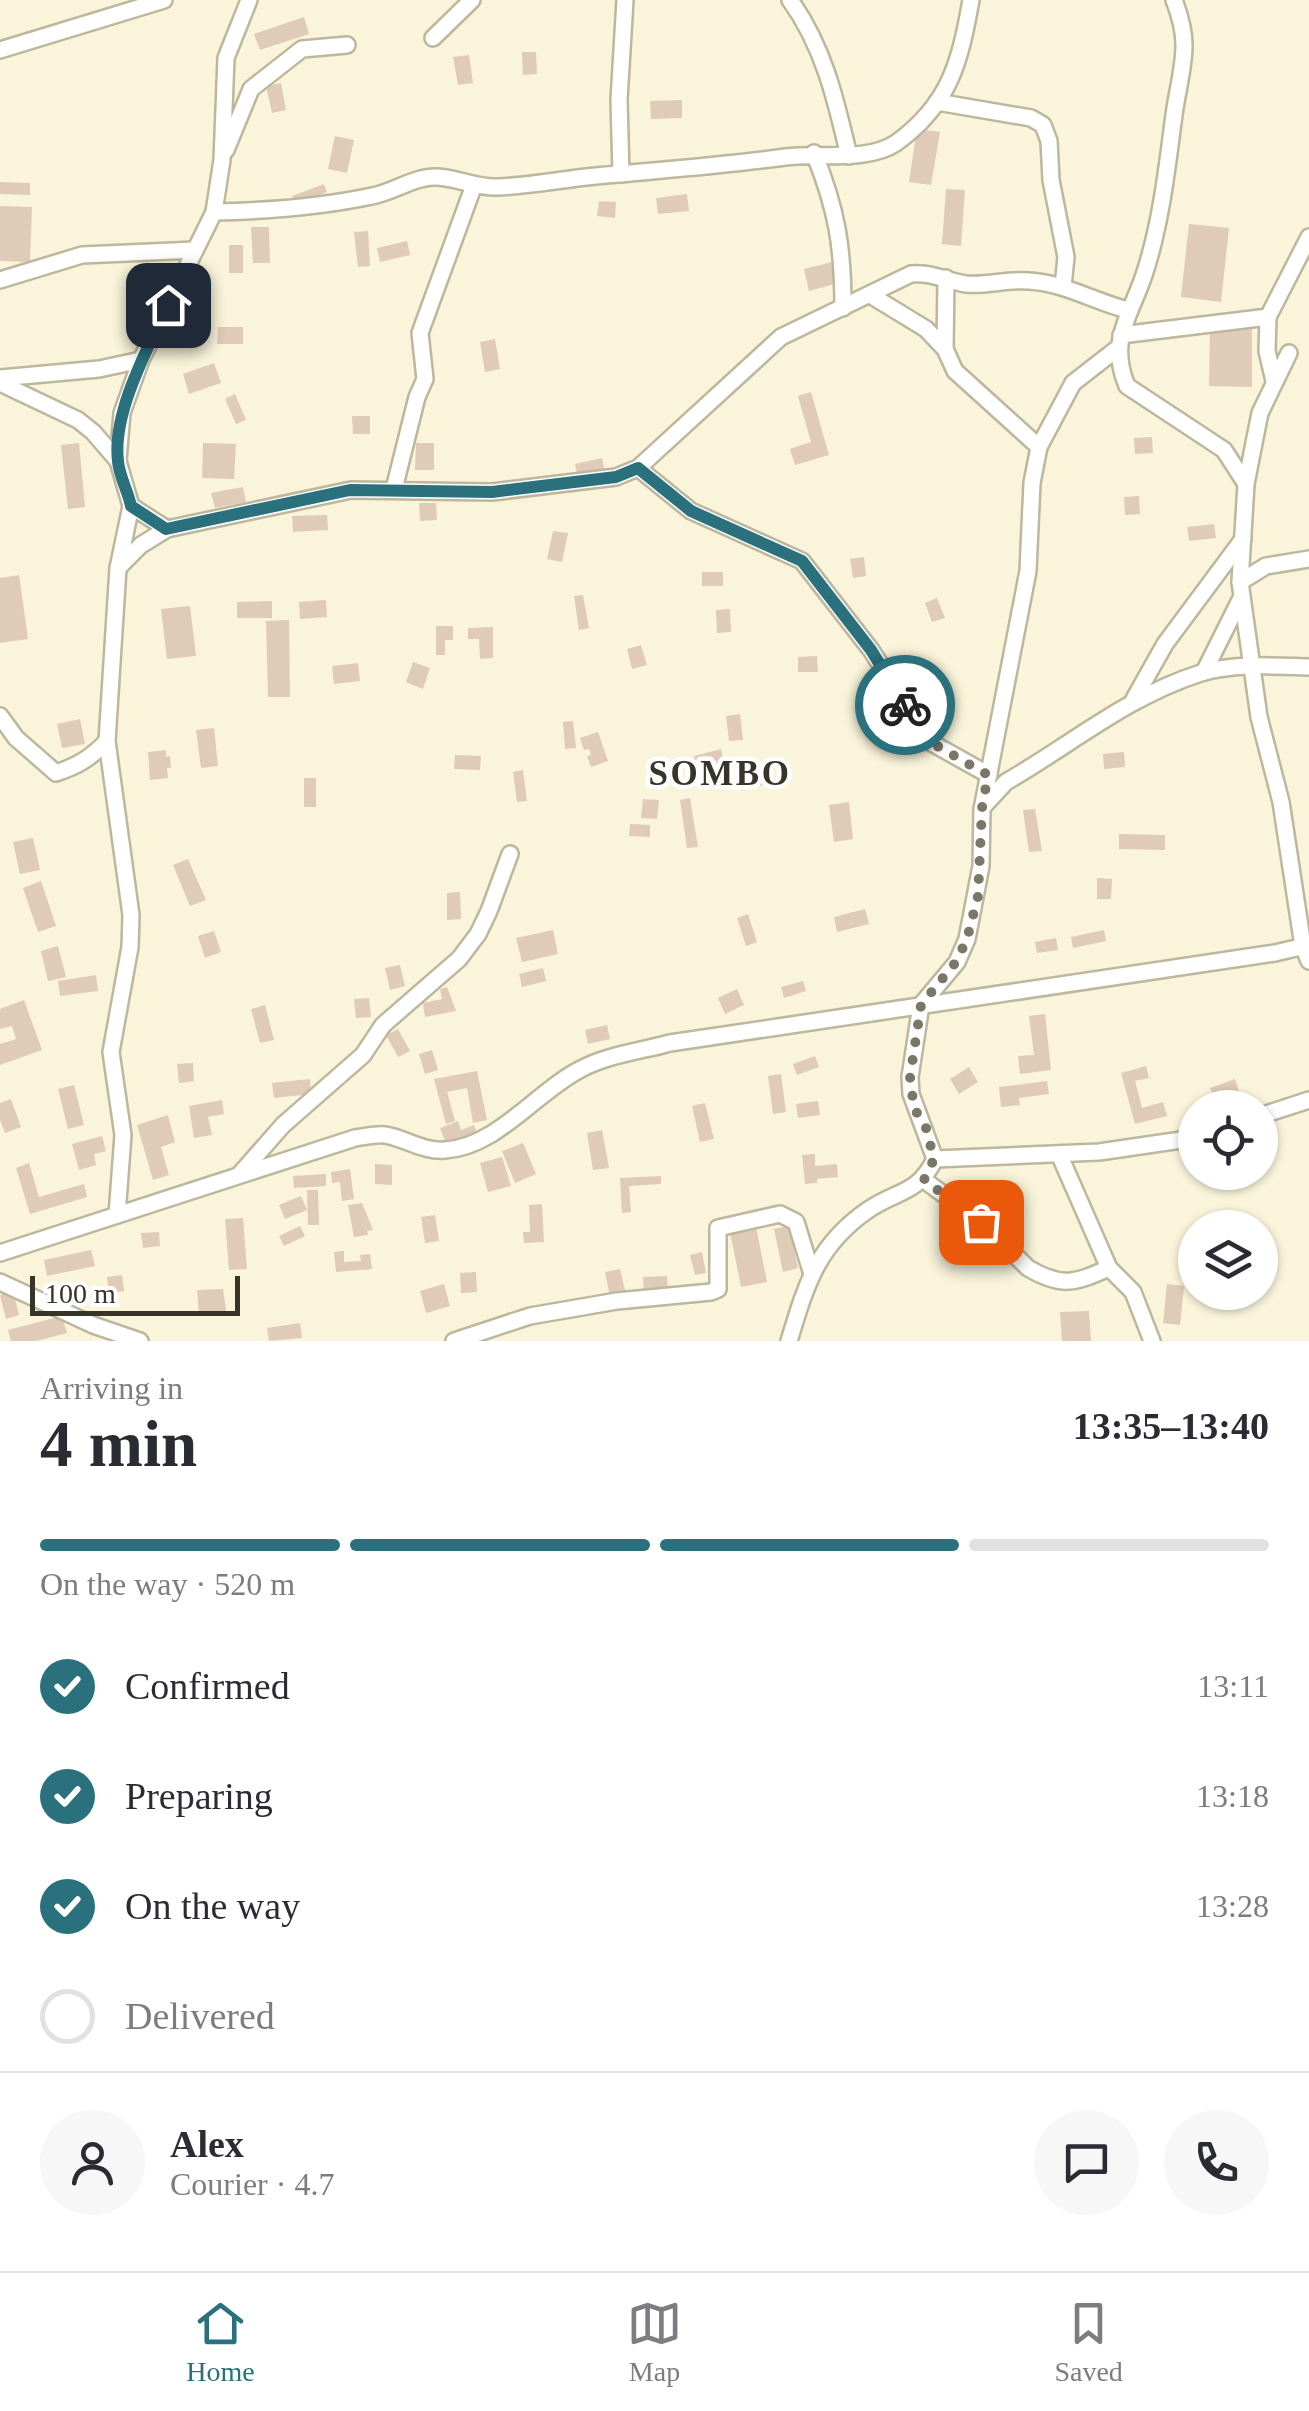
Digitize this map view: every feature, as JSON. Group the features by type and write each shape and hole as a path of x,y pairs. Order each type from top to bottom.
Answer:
{"street":[{"path":"0,50 164,0"},
{"path":"117,1215 122,1135 110,1052 130,947 131,915 106,741 118,568 131,506 118,462 122,413 142,360 214,212 222,160 226,58 249,0"},
{"path":"432,38 472,0"},
{"path":"622,174 620,100 625,0"},
{"path":"790,0 804,20 829,74 850,156"},
{"path":"214,212 273,211 376,196 438,177 496,188 814,154 874,153 894,144 949,87 962,48 971,0"},
{"path":"1174,0 1184,44 1172,135 1148,260 1120,342 1127,386 1224,450 1246,484"},
{"path":"222,160 251,90 302,49 347,45"},
{"path":"223,87 251,90"},
{"path":"937,102 1031,118 1042,125 1049,142 1051,180 1066,257 1063,286"},
{"path":"814,154 831,195 842,249 843,308"},
{"path":"394,490 425,378 420,333 474,186"},
{"path":"1274,381 1267,351 1268,317 1309,238"},
{"path":"0,280 82,256 195,250"},
{"path":"118,568 140,545 166,529 350,490 492,492 616,477 638,468 781,337 912,274 928,272 965,284 1029,280 1063,286 1102,304 1128,310"},
{"path":"944,349 946,278"},
{"path":"872,296 926,329 964,380 1039,447"},
{"path":"789,1341 811,1272 839,1234 866,1212 924,1180 934,1159 926,1128 914,1108 910,1077 921,1005 956,962 967,939 981,866 982,808 1028,571 1032,483 1039,447 1074,384 1120,342 1268,317"},
{"path":"1267,351 1309,352"},
{"path":"0,1254 355,1138 385,1135 416,1146 446,1150 484,1137 515,1120 547,1089 585,1066 670,1043 1307,950 1280,802 1259,717 1240,590 1246,484 1260,413 1289,352"},
{"path":"0,380 142,360"},
{"path":"0,380 78,420 118,462"},
{"path":"1224,450 1255,438"},
{"path":"638,468 691,511 802,561 871,650 930,742 988,775"},
{"path":"131,506 166,529"},
{"path":"1134,699 1165,644 1243,539"},
{"path":"1204,672 1240,590 1266,566 1309,559"},
{"path":"982,808 1006,782 1134,699 1204,672 1252,666 1309,667"},
{"path":"0,716 16,738 56,773 93,756 106,741"},
{"path":"239,1176 283,1125 362,1055 383,1025 459,959 484,923 510,854"},
{"path":"1278,1110 1309,1100"},
{"path":"934,1159 1099,1152 1178,1140"},
{"path":"1059,1154 1109,1268 1132,1292 1152,1341"},
{"path":"924,1180 956,1202 1028,1268 1044,1277 1078,1282 1109,1268"},
{"path":"454,1341 530,1316 617,1301 711,1292 718,1289 720,1280 718,1228 780,1214 796,1222 811,1272"},
{"path":"0,1282 94,1325 140,1341"}],"building":[{"path":"304,17 309,34 260,50 254,34"},
{"path":"522,52 536,52 537,74 523,75"},
{"path":"469,55 473,83 458,85 453,57"},
{"path":"281,83 286,110 272,113 266,86"},
{"path":"682,100 682,118 651,119 650,101"},
{"path":"917,129 940,132 931,185 909,182"},
{"path":"335,136 354,140 347,173 328,169"},
{"path":"0,182 30,183 30,195 0,194"},
{"path":"324,184 327,192 296,205 292,196"},
{"path":"946,189 965,190 961,246 942,244"},
{"path":"687,194 689,211 658,214 656,198"},
{"path":"599,201 616,202 615,218 597,216"},
{"path":"0,206 32,207 30,262 0,261"},
{"path":"1189,224 1229,228 1221,302 1181,297"},
{"path":"251,227 269,227 270,263 253,263"},
{"path":"368,231 370,266 358,267 354,232"},
{"path":"407,241 410,255 380,262 377,248"},
{"path":"229,245 243,245 243,273 229,273"},
{"path":"832,262 838,283 809,291 804,269"},
{"path":"1210,326 1252,327 1252,387 1209,386"},
{"path":"218,327 243,327 243,344 217,344"},
{"path":"495,339 500,369 485,372 480,342"},
{"path":"214,363 221,383 189,394 183,374"},
{"path":"811,392 829,455 795,465 790,449 811,442 798,396"},
{"path":"235,394 246,420 236,424 225,399"},
{"path":"352,416 370,416 370,434 353,434"},
{"path":"1152,437 1153,453 1135,454 1134,438"},
{"path":"79,443 85,507 68,509 61,445"},
{"path":"203,443 236,444 234,479 202,478"},
{"path":"416,443 434,443 434,470 415,470"},
{"path":"602,458 605,472 578,478 575,464"},
{"path":"243,487 246,502 215,508 211,493"},
{"path":"1139,496 1140,514 1125,515 1124,497"},
{"path":"419,503 436,503 437,520 420,521"},
{"path":"327,515 328,530 293,532 292,516"},
{"path":"1214,524 1216,538 1189,541 1187,527"},
{"path":"553,531 568,533 562,562 547,559"},
{"path":"864,557 866,576 853,578 850,559"},
{"path":"702,572 723,572 723,586 702,586"},
{"path":"19,575 28,639 0,643 0,578"},
{"path":"583,595 589,628 579,630 574,596"},
{"path":"937,598 945,618 932,622 925,603"},
{"path":"326,600 327,617 300,619 299,602"},
{"path":"272,601 272,618 237,618 237,602"},
{"path":"190,606 196,656 167,659 161,609"},
{"path":"730,609 731,632 717,633 716,610"},
{"path":"289,620 290,697 268,697 266,621"},
{"path":"436,626 453,626 453,640 445,640 445,655 436,655"},
{"path":"493,627 493,658 480,659 479,639 468,639 468,628"},
{"path":"641,645 647,665 632,669 627,649"},
{"path":"817,656 818,672 798,672 798,657"},
{"path":"413,662 430,668 423,689 406,682"},
{"path":"358,663 360,681 334,684 332,666"},
{"path":"883,677 889,704 878,706 872,679"},
{"path":"740,714 743,740 729,741 726,716"},
{"path":"80,719 85,744 62,748 57,724"},
{"path":"573,721 576,748 565,749 563,722"},
{"path":"214,728 218,766 201,768 196,730"},
{"path":"598,732 608,761 591,767 589,749 584,750 580,738"},
{"path":"721,749 724,763 717,765 716,760 696,764 694,756"},
{"path":"166,750 171,768 167,768 168,778 150,780 148,752"},
{"path":"1124,752 1125,767 1104,769 1103,754"},
{"path":"455,755 481,756 480,770 454,769"},
{"path":"764,767 768,784 741,790 737,774"},
{"path":"523,770 527,801 517,802 513,772"},
{"path":"304,778 316,778 316,807 304,807"},
{"path":"690,798 698,847 687,848 680,800"},
{"path":"643,799 659,800 657,819 641,818"},
{"path":"849,802 853,839 834,842 829,805"},
{"path":"1035,809 1042,851 1029,852 1023,810"},
{"path":"630,824 650,825 650,837 629,836"},
{"path":"1119,834 1165,835 1165,850 1119,849"},
{"path":"33,838 40,870 20,874 13,842"},
{"path":"188,859 206,900 190,906 173,865"},
{"path":"1097,878 1112,879 1111,899 1097,899"},
{"path":"41,881 56,926 38,932 23,888"},
{"path":"460,892 461,919 447,920 447,893"},
{"path":"865,909 869,924 837,932 834,917"},
{"path":"748,914 757,942 746,946 737,918"},
{"path":"553,930 558,954 522,962 516,938"},
{"path":"1104,930 1106,941 1073,948 1071,937"},
{"path":"214,931 221,952 205,958 198,936"},
{"path":"1056,938 1058,950 1037,953 1035,942"},
{"path":"58,946 66,977 48,981 41,951"},
{"path":"400,965 405,986 390,990 385,968"},
{"path":"543,968 546,981 522,987 519,974"},
{"path":"96,975 98,991 60,996 58,981"},
{"path":"803,981 806,991 784,998 781,987"},
{"path":"447,987 456,1011 425,1017 423,1003 442,999 440,989"},
{"path":"737,989 744,1005 725,1014 718,998"},
{"path":"369,998 371,1017 356,1018 354,999"},
{"path":"24,1000 42,1050 0,1065 0,1044 16,1039 12,1026 0,1029 0,1009"},
{"path":"265,1005 274,1040 260,1043 251,1009"},
{"path":"1045,1014 1051,1070 1020,1074 1018,1056 1034,1055 1029,1016"},
{"path":"607,1025 610,1039 588,1044 585,1030"},
{"path":"398,1029 410,1051 398,1057 386,1035"},
{"path":"432,1050 438,1070 425,1074 419,1054"},
{"path":"815,1056 819,1067 797,1075 793,1064"},
{"path":"193,1063 194,1081 179,1083 177,1064"},
{"path":"1146,1066 1149,1078 1135,1081 1142,1108 1163,1102 1167,1116 1135,1124 1121,1073"},
{"path":"969,1067 978,1082 959,1094 950,1079"},
{"path":"477,1071 487,1120 473,1123 467,1088 447,1092 455,1121 446,1124 434,1079"},
{"path":"781,1074 786,1112 773,1114 768,1076"},
{"path":"310,1079 311,1094 274,1098 272,1083"},
{"path":"1235,1079 1238,1090 1211,1090"},
{"path":"1047,1081 1049,1094 1019,1098 1020,1105 1001,1107 999,1087"},
{"path":"74,1085 84,1125 68,1129 58,1089"},
{"path":"11,1099 21,1127 5,1133 0,1103"},
{"path":"222,1100 224,1114 208,1117 212,1135 194,1138 189,1106"},
{"path":"818,1101 820,1115 798,1118 796,1104"},
{"path":"705,1103 714,1139 700,1142 692,1106"},
{"path":"168,1115 175,1142 161,1147 169,1175 153,1180 137,1125"},
{"path":"458,1121 461,1130 474,1125 477,1135 447,1146 440,1128"},
{"path":"602,1130 609,1168 593,1170 587,1133"},
{"path":"102,1136 106,1151 94,1154 96,1165 79,1170 72,1144"},
{"path":"523,1143 536,1174 515,1183 502,1151"},
{"path":"815,1154 815,1166 837,1164 838,1177 805,1184 802,1155"},
{"path":"502,1157 511,1186 488,1192 480,1163"},
{"path":"29,1163 39,1197 84,1184 87,1197 30,1214 16,1168"},
{"path":"375,1164 392,1165 392,1185 375,1184"},
{"path":"350,1169 354,1199 342,1201 340,1182 332,1183 331,1172"},
{"path":"326,1174 326,1186 294,1188 293,1176"},
{"path":"661,1176 661,1184 629,1186 631,1212 622,1213 620,1178"},
{"path":"307,1190 318,1190 319,1225 308,1225"},
{"path":"301,1196 307,1210 285,1219 279,1205"},
{"path":"362,1203 373,1230 354,1237 348,1205"},
{"path":"542,1204 544,1242 524,1243 523,1232 530,1232 529,1205"},
{"path":"435,1215 439,1241 425,1243 421,1217"},
{"path":"243,1218 247,1269 229,1270 225,1219"},
{"path":"300,1226 305,1236 284,1246 279,1236"},
{"path":"789,1226 798,1268 783,1272 774,1229"},
{"path":"756,1227 767,1282 741,1287 730,1232"},
{"path":"159,1232 160,1246 143,1248 141,1233"},
{"path":"91,1250 95,1266 47,1276 44,1260"},
{"path":"344,1251 344,1262 361,1261 360,1255 370,1254 372,1269 336,1272 334,1252"},
{"path":"702,1252 706,1273 695,1275 690,1255"},
{"path":"620,1269 626,1294 610,1297 605,1272"},
{"path":"476,1272 477,1292 461,1293 460,1273"},
{"path":"122,1275 124,1291 109,1293 107,1277"},
{"path":"667,1276 668,1292 644,1293 643,1277"},
{"path":"444,1284 450,1306 426,1313 420,1291"},
{"path":"1167,1284 1178,1285 1180,1325 1163,1323"},
{"path":"223,1289 227,1316 199,1315 197,1290"},
{"path":"13,1291 19,1315 6,1319 0,1295"},
{"path":"1089,1311 1091,1341 1062,1341 1060,1312"},
{"path":"62,1316 67,1333 36,1341 11,1341 8,1330"},
{"path":"300,1323 302,1338 269,1341 267,1328"}],"way so far":[{"path":"905,705 930,742 988,775 982,808 978,896 967,939 956,962 921,1005 910,1077 914,1108 932,1144 934,1159 924,1180 981,1222"}],"district":[{"name":"SOMBO","path":"720,773"}],"route":[{"path":"168,305 122,413 118,462 131,506 166,529 350,490 492,492 616,477 638,468 691,511 802,561 871,650 905,705"}]}
